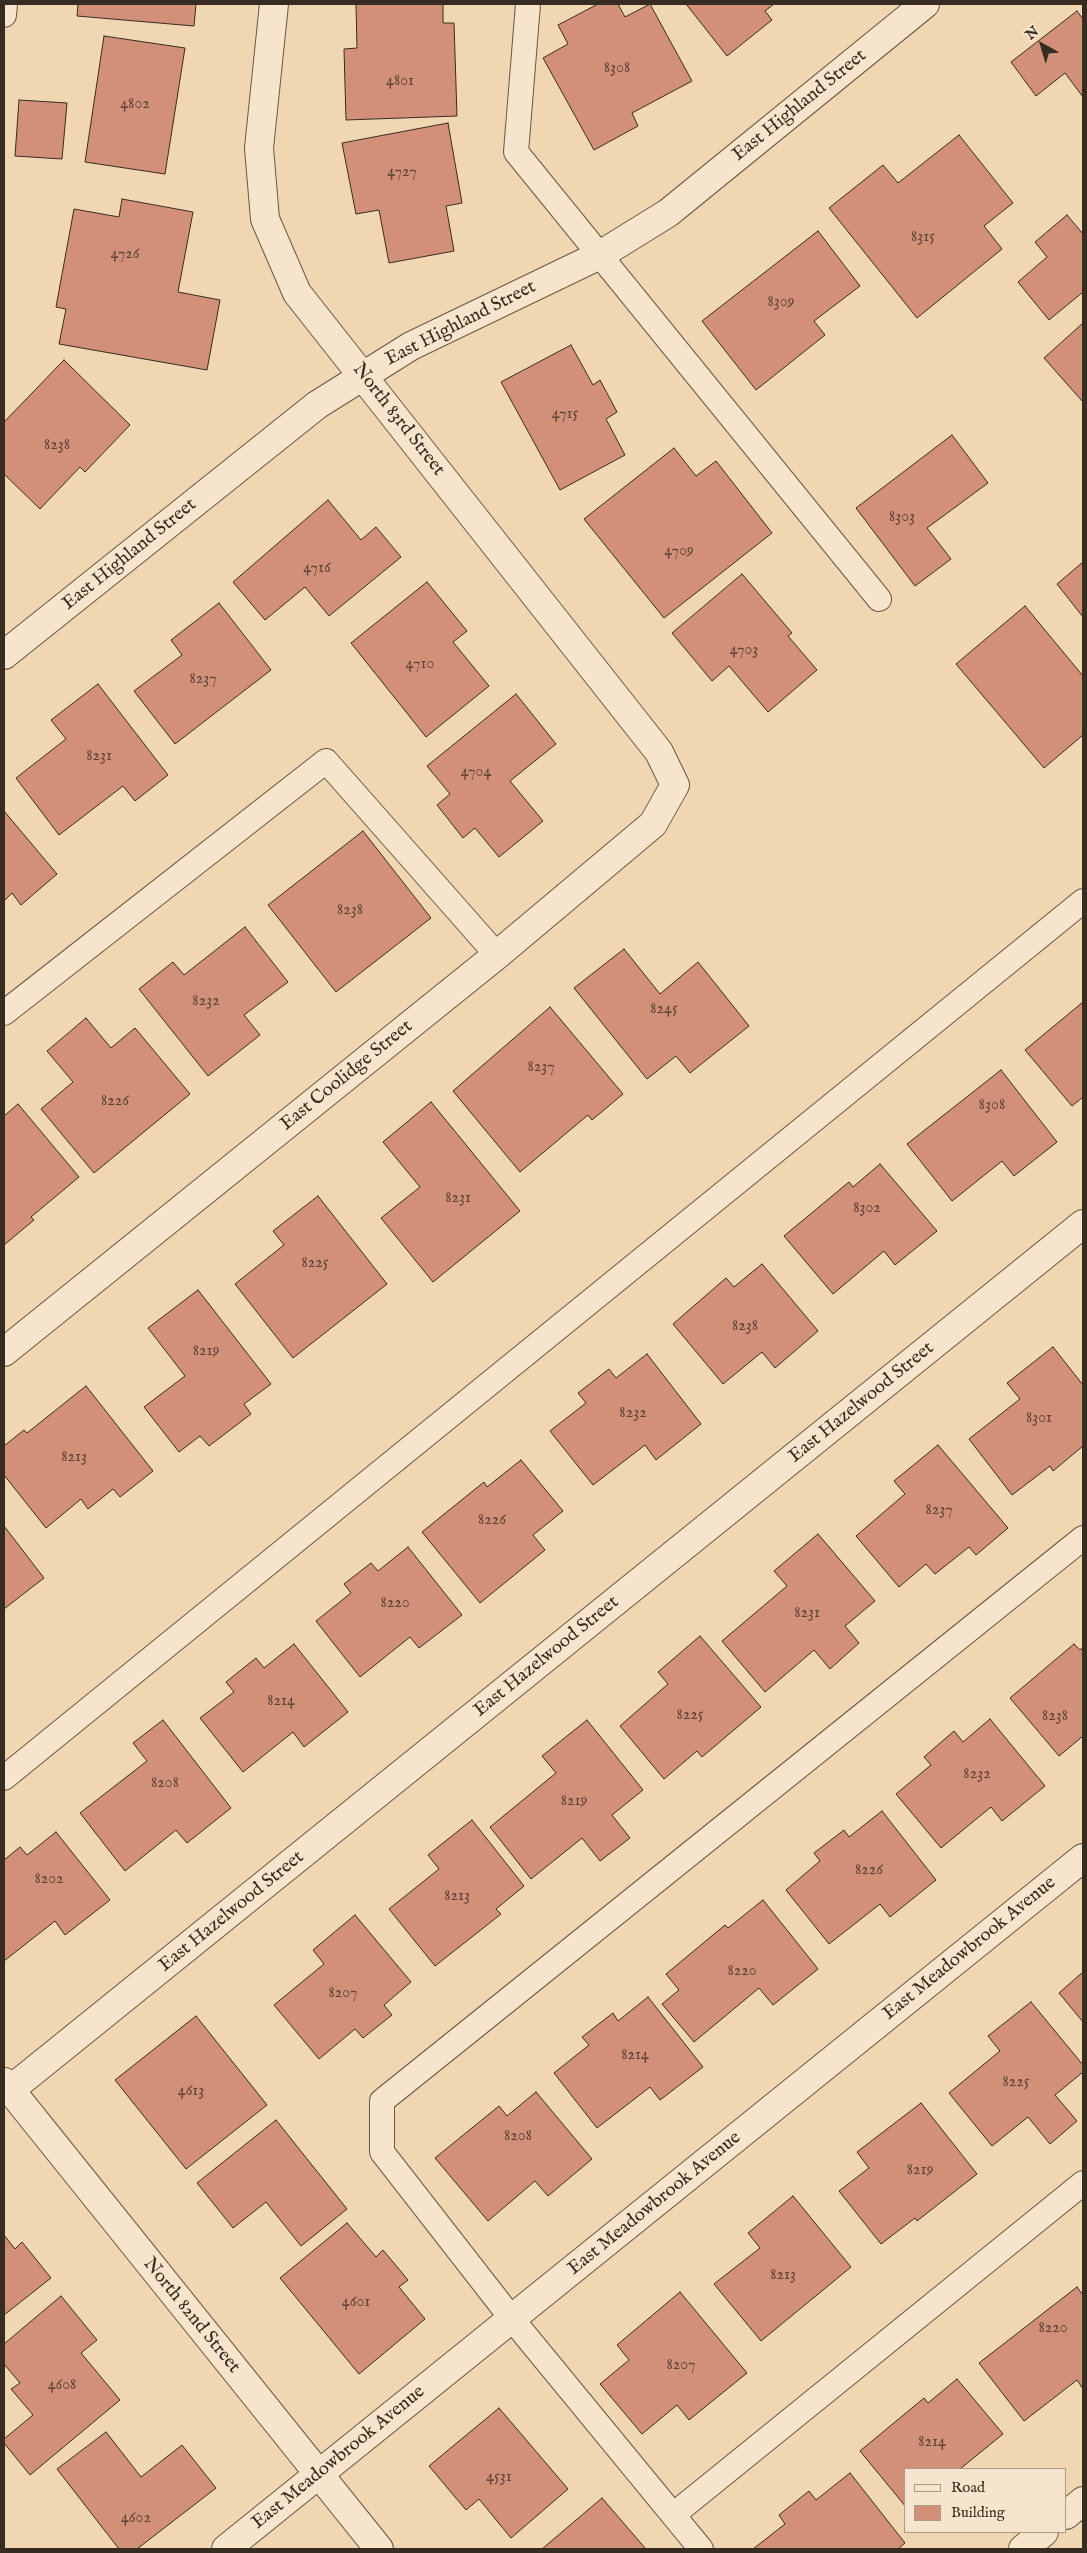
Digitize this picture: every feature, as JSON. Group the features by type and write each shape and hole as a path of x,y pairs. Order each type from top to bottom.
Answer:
{"street":[{"name":"North 83rd Street","path":"274,4 259,148 265,218 297,293 659,752 676,785"},
{"name":"East Highland Street","path":"4,655 317,405 411,346 600,255 668,213 925,4"},
{"name":"East Coolidge Street","path":"4,1352 498,955 653,824 676,785"},
{"name":"East Hazelwood Street","path":"7,2086 1083,1224"},
{"name":"East Meadowbrook Avenue","path":"226,2549 1083,1858"},
{"name":"North 82nd Street","path":"7,2086 379,2549"},
{"path":"1067,2513 1083,2500"},
{"path":"1022,2549 1043,2533"}],"lane":[{"path":"4,15 5,4"},
{"path":"528,4 516,152 879,599"},
{"path":"4,1014 326,761 498,955"},
{"path":"4,1778 1083,900"},
{"path":"701,2549 512,2319 382,2152 382,2101 1083,1538"},
{"path":"673,2514 1083,2183"}],"building":[{"path":"78,4 196,4 194,26 77,16"},
{"path":"356,4 443,4 443,23 454,23 457,116 346,120 344,49 357,48"},
{"path":"598,4 618,4 625,17 650,4 692,81 632,113 638,126 594,150 543,58 568,44 558,25"},
{"path":"686,4 774,4 765,11 772,20 727,56"},
{"path":"1077,11 1083,19 1083,97 1065,73 1036,96 1011,62"},
{"path":"104,36 185,48 165,174 85,162"},
{"path":"19,100 67,103 62,159 15,156"},
{"path":"448,123 462,203 446,206 454,251 389,263 379,210 356,214 342,143"},
{"path":"959,135 1013,203 984,226 1002,249 917,318 829,208 883,165 898,183"},
{"path":"122,199 193,212 178,292 220,300 207,370 59,344 66,309 56,307 74,209 119,217"},
{"path":"1067,215 1083,234 1083,292 1049,320 1018,282 1047,257 1035,242"},
{"path":"818,231 860,286 814,321 825,335 756,390 702,321"},
{"path":"1083,323 1083,402 1044,358"},
{"path":"571,345 593,385 600,380 617,412 606,419 625,455 560,490 501,382"},
{"path":"64,360 130,425 85,472 80,467 40,509 4,474 4,422"},
{"path":"952,435 988,483 927,528 951,559 915,586 856,508"},
{"path":"674,448 696,476 716,461 772,533 664,618 584,519"},
{"path":"328,500 361,540 376,527 401,557 329,616 305,587 265,620 233,582"},
{"path":"1083,562 1083,617 1057,584"},
{"path":"742,574 792,633 788,636 817,670 768,712 729,666 712,681 672,633"},
{"path":"427,582 467,631 453,642 489,686 426,737 351,643"},
{"path":"219,603 271,670 175,744 134,691 182,655 171,640"},
{"path":"1025,606 1083,676 1083,735 1044,768 956,664"},
{"path":"98,684 168,775 135,801 123,786 59,835 16,778 66,739 51,720"},
{"path":"516,694 556,744 510,781 543,821 499,857 475,828 463,838 437,805 450,794 427,766"},
{"path":"4,811 57,874 21,905 12,893 4,901"},
{"path":"363,831 431,918 336,992 268,905"},
{"path":"245,927 288,982 244,1015 260,1035 208,1076 139,989 173,962 184,975"},
{"path":"624,949 660,994 698,962 749,1026 690,1073 676,1056 647,1079 574,988"},
{"path":"1083,1002 1083,1097 1072,1106 1025,1050"},
{"path":"550,1007 623,1094 592,1120 588,1115 520,1172 453,1091"},
{"path":"86,1018 111,1048 135,1028 190,1094 94,1173 41,1109 73,1082 47,1051"},
{"path":"1001,1070 1057,1142 1014,1176 1002,1161 952,1201 907,1144"},
{"path":"431,1102 520,1211 433,1282 381,1218 420,1187 383,1142"},
{"path":"18,1104 79,1177 31,1217 34,1220 4,1245 4,1116"},
{"path":"880,1164 937,1231 895,1265 884,1251 833,1294 784,1236 849,1182 853,1187"},
{"path":"318,1196 387,1284 293,1358 235,1284 284,1245 273,1231"},
{"path":"762,1264 818,1331 775,1368 762,1352 723,1384 673,1324 726,1278 734,1287"},
{"path":"198,1290 271,1384 244,1404 251,1414 209,1446 200,1436 179,1452 144,1407 185,1376 148,1328"},
{"path":"1053,1347 1083,1385 1083,1446 1053,1471 1050,1466 1012,1495 969,1439 1020,1399 1007,1383"},
{"path":"647,1354 701,1424 656,1460 645,1445 593,1485 550,1431 586,1403 578,1393 609,1369 616,1378"},
{"path":"86,1386 153,1471 120,1497 113,1489 88,1509 81,1499 46,1528 4,1475 4,1446 24,1430 27,1433"},
{"path":"938,1445 1008,1528 976,1555 969,1547 935,1574 926,1564 899,1587 856,1536 905,1494 894,1481"},
{"path":"521,1460 563,1511 533,1535 545,1550 480,1603 422,1532 484,1482 487,1487"},
{"path":"4,1526 44,1578 4,1609"},
{"path":"818,1534 875,1601 845,1626 859,1643 830,1669 814,1650 765,1692 722,1641 787,1586 774,1571"},
{"path":"408,1547 462,1615 419,1648 410,1637 360,1677 316,1621 351,1593 344,1584 371,1563 378,1571"},
{"path":"700,1636 761,1707 702,1757 697,1751 664,1779 620,1726 668,1684 658,1672"},
{"path":"294,1644 348,1712 304,1747 293,1732 243,1772 200,1718 234,1692 226,1682 256,1658 264,1668"},
{"path":"1074,1644 1080,1650 1083,1647 1083,1736 1059,1756 1010,1698"},
{"path":"990,1719 1045,1786 1002,1821 991,1807 941,1848 896,1794 931,1765 924,1757 954,1731 963,1742"},
{"path":"163,1720 231,1808 187,1843 176,1830 125,1871 80,1813 147,1761 133,1743"},
{"path":"587,1720 643,1790 612,1815 630,1838 600,1861 582,1838 531,1879 490,1827 556,1773 542,1756"},
{"path":"882,1811 936,1880 890,1917 880,1904 829,1944 786,1890 820,1861 814,1853 844,1830 849,1837"},
{"path":"472,1820 524,1886 496,1909 501,1914 435,1966 389,1909 439,1869 428,1855"},
{"path":"56,1832 110,1900 65,1935 55,1921 4,1961 4,1860 20,1847 27,1855"},
{"path":"763,1900 818,1969 773,2005 759,1988 694,2042 662,2004 679,1990 666,1974 725,1925 728,1928"},
{"path":"355,1915 411,1982 384,2005 392,2015 363,2038 355,2029 319,2059 274,2005 324,1964 313,1950"},
{"path":"1083,1972 1083,2022 1059,1993"},
{"path":"648,1997 703,2067 660,2100 650,2087 597,2128 554,2073 589,2045 582,2037 613,2013 618,2021"},
{"path":"1031,2002 1083,2065 1083,2072 1055,2095 1077,2121 1050,2144 1028,2117 992,2146 949,2093 1000,2051 988,2036"},
{"path":"196,2016 267,2105 186,2169 115,2080"},
{"path":"536,2092 592,2159 548,2196 535,2181 488,2221 435,2158 499,2106 507,2116"},
{"path":"921,2103 977,2174 917,2221 915,2218 881,2244 839,2191 869,2168 857,2152"},
{"path":"276,2120 347,2209 301,2246 266,2202 233,2228 197,2183"},
{"path":"793,2196 851,2267 761,2341 714,2284 760,2248 748,2233"},
{"path":"347,2223 376,2257 383,2250 408,2280 399,2287 425,2319 359,2374 280,2278"},
{"path":"4,2235 15,2249 22,2242 51,2278 4,2315"},
{"path":"1077,2287 1083,2295 1083,2389 1077,2380 1024,2421 979,2363"},
{"path":"680,2292 747,2373 689,2420 677,2405 642,2434 600,2384 629,2360 617,2345"},
{"path":"61,2296 97,2340 81,2353 120,2400 30,2475 4,2443 4,2439 33,2415 11,2389 20,2383 4,2364 4,2344"},
{"path":"957,2379 1003,2434 961,2468 904,2468 904,2505 860,2451 924,2398 928,2403"},
{"path":"499,2408 568,2489 511,2538 479,2499 466,2510 429,2466"},
{"path":"106,2432 141,2477 182,2445 216,2488 137,2549 119,2549 57,2469"},
{"path":"850,2473 905,2543 898,2549 753,2549 785,2524 779,2515 809,2491 816,2500"},
{"path":"602,2498 644,2549 542,2549"}]}
